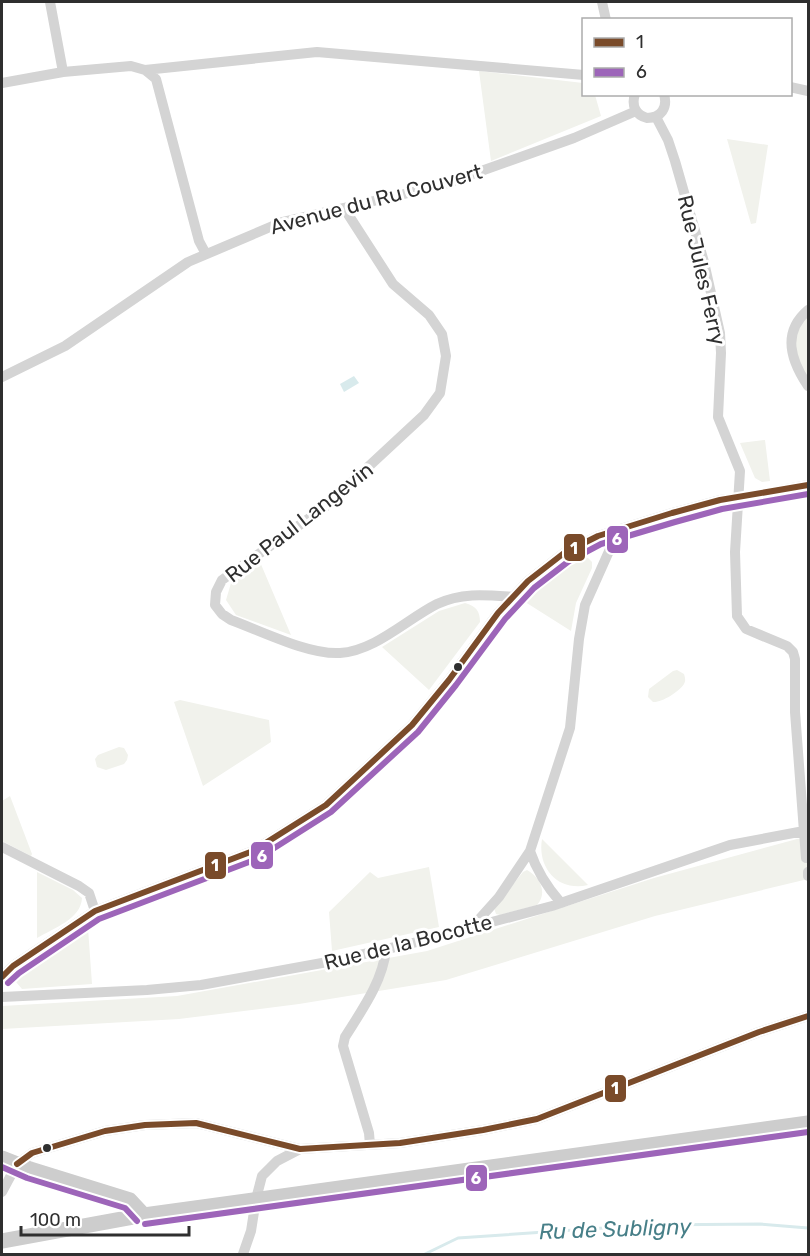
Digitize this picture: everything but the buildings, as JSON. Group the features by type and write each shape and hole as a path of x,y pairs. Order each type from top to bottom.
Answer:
{"main road":[{"path":"2,1241 144,1215 808,1123"},
{"path":"2,1158 130,1200 144,1215"}],"street":[{"path":"50,2 63,72"},
{"path":"602,2 606,18"},
{"path":"2,83 63,72 131,66 145,70 317,52 582,75"},
{"path":"145,70 156,79 199,241 206,254"},
{"path":"792,87 808,91"},
{"path":"634,96 633,102 636,111 643,117 656,117 666,104 664,96"},
{"name":"Avenue du Ru Couvert","path":"2,376 65,346 188,262 282,222 439,186 574,138 636,111"},
{"name":"Rue Jules Ferry","path":"656,117 668,140 704,262 720,333 718,417 740,471 735,552 737,616 746,629 787,646 793,652 795,659 795,712 806,832 806,858"},
{"name":"Rue Paul Langevin","path":"344,208 393,284 429,315 442,334 446,356 440,393 424,416 325,507 222,580 216,592 215,605 231,620 319,652 339,654 363,649 438,604 474,594 514,597"},
{"path":"808,310 796,324 791,342 791,354 808,386"},
{"path":"2,977 22,960 95,911 253,851 326,805 412,725 449,680 498,613 528,581 564,554 610,532 720,500 808,485"},
{"path":"473,927 499,897 530,851 570,728 579,639 585,605 610,549 610,532"},
{"name":"Rue de la Bocotte","path":"2,997 201,985 386,949 561,903 730,845 806,832"},
{"path":"2,848 79,886 88,893 95,911"},
{"path":"530,851 543,882 561,903"},
{"path":"370,1145 369,1132 343,1046 345,1037 377,983 385,964 386,949"},
{"path":"2,1192 17,1164 32,1153 105,1131 145,1125 196,1123 300,1149 400,1143 463,1134 537,1119 739,1040 808,1016"},
{"path":"243,1254 251,1231 262,1176 268,1169 300,1149"}],"shaded area":[{"path":"479,71 582,83 582,96 595,96 601,116 491,161"},
{"path":"727,139 768,145 756,223 751,224"},
{"path":"808,310 808,386 791,342"},
{"path":"354,376 359,383 344,392 340,384"},
{"path":"765,440 770,481 762,482 755,478 740,443"},
{"path":"580,556 592,562 592,568 576,603 571,631 522,600 573,559"},
{"path":"260,562 291,635 236,615 226,600 231,583"},
{"path":"465,603 477,610 480,622 429,690 382,647 439,611"},
{"path":"677,670 684,674 684,684 670,696 653,702 648,697 649,689"},
{"path":"180,700 269,720 271,742 203,786 174,702"},
{"path":"119,747 124,748 128,755 124,764 106,770 97,767 95,759 98,755"},
{"path":"10,796 31,856 2,841 2,801"},
{"path":"808,838 808,879 655,916 446,980 299,1004 179,1019 2,1029 2,1006 177,996 427,951 654,878"},
{"path":"542,839 588,885 567,885 552,876 543,859"},
{"path":"429,867 439,927 332,951 329,912 370,872 378,878"},
{"path":"527,870 536,877 541,886 542,895 537,905 500,915 496,914 494,908"},
{"path":"37,872 73,890 82,898 77,912 72,917 37,938"},
{"path":"88,928 92,984 22,989 16,982 18,971"}],"waterway":[{"name":"Ru de Subligny","path":"425,1254 458,1238 648,1225 760,1224 808,1228"}],"transit line":[{"name":"1","path":"2,977 13,966 95,911 253,851 326,805 412,725 449,680 498,613 528,581 564,553 598,536 672,513 720,500 808,485"},
{"name":"6","path":"8,983 19,973 99,919 257,859 331,812 418,732 505,619 534,588 569,561 601,544 675,522 722,509 808,494"},
{"name":"1","path":"17,1164 32,1153 105,1131 145,1125 196,1123 300,1149 400,1143 483,1130 537,1119 759,1032 808,1016"},
{"name":"6","path":"145,1224 808,1132"},
{"name":"6","path":"2,1167 27,1178 125,1208 137,1221"}]}
